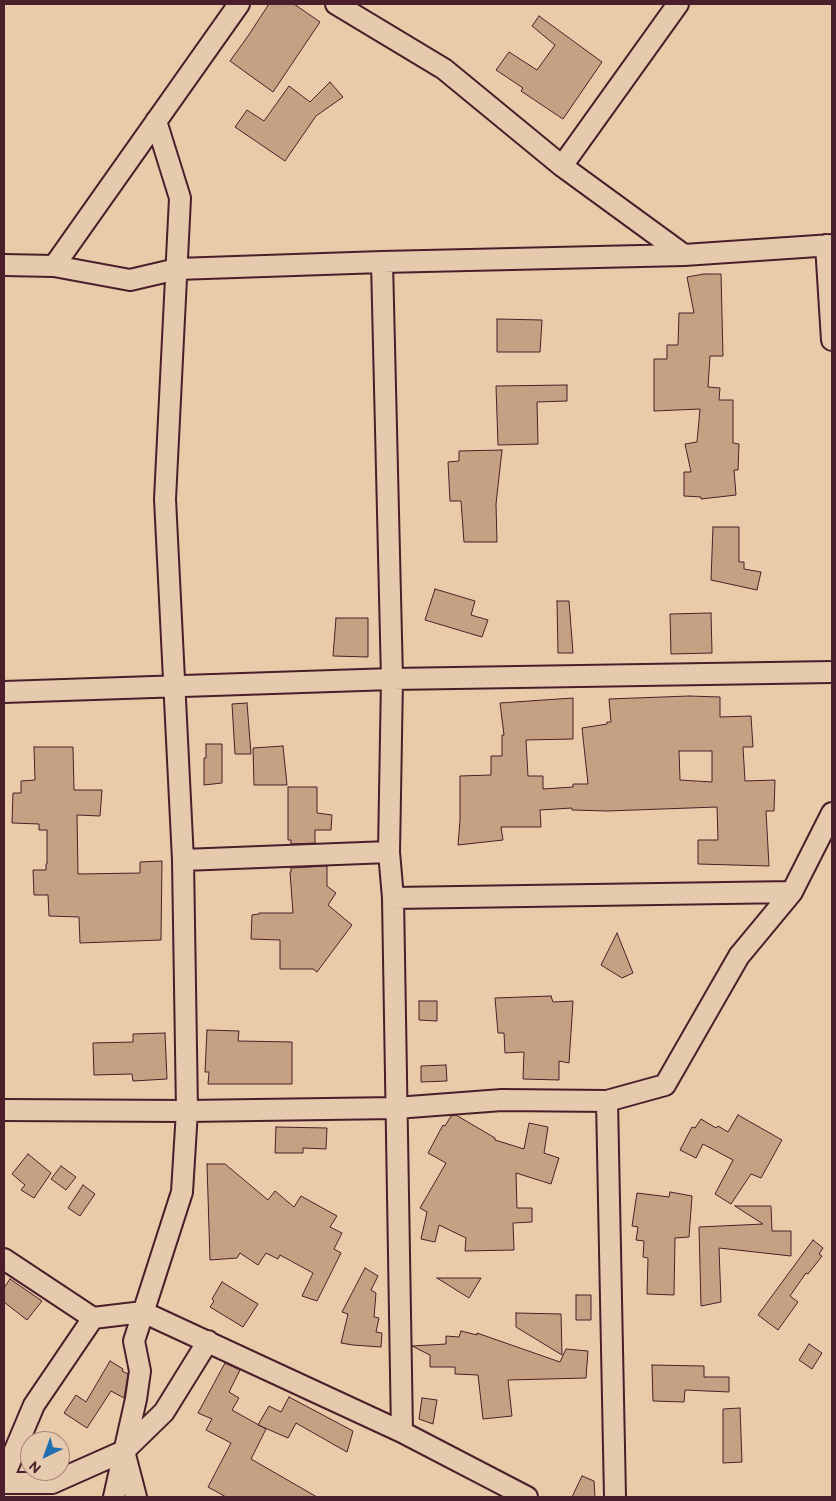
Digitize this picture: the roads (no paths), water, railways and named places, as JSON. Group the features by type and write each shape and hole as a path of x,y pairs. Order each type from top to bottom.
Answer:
{"street":[{"path":"54,266 239,4"},
{"path":"336,4 444,69 562,166 684,255"},
{"path":"562,166 678,4"},
{"path":"114,1497 139,1380 140,1371 134,1341 182,1192 187,1111 183,860 165,499 180,198 156,121"},
{"path":"4,265 54,266 130,280 177,269 684,255 829,245 832,340"},
{"path":"382,262 392,679 389,852 393,898 402,1432"},
{"path":"4,692 174,688 392,679 832,672"},
{"path":"4,1110 187,1111 396,1108 502,1100 607,1101 666,1085 739,956 792,892 832,814"},
{"path":"183,860 389,852"},
{"path":"393,898 792,892"},
{"path":"607,1101 615,1497"},
{"path":"4,1259 93,1318 143,1312 402,1432 527,1497"},
{"path":"4,1476 34,1405 93,1318"},
{"path":"4,1483 52,1483 124,1451 164,1412 208,1341"},
{"path":"124,1451 136,1497"}]}
